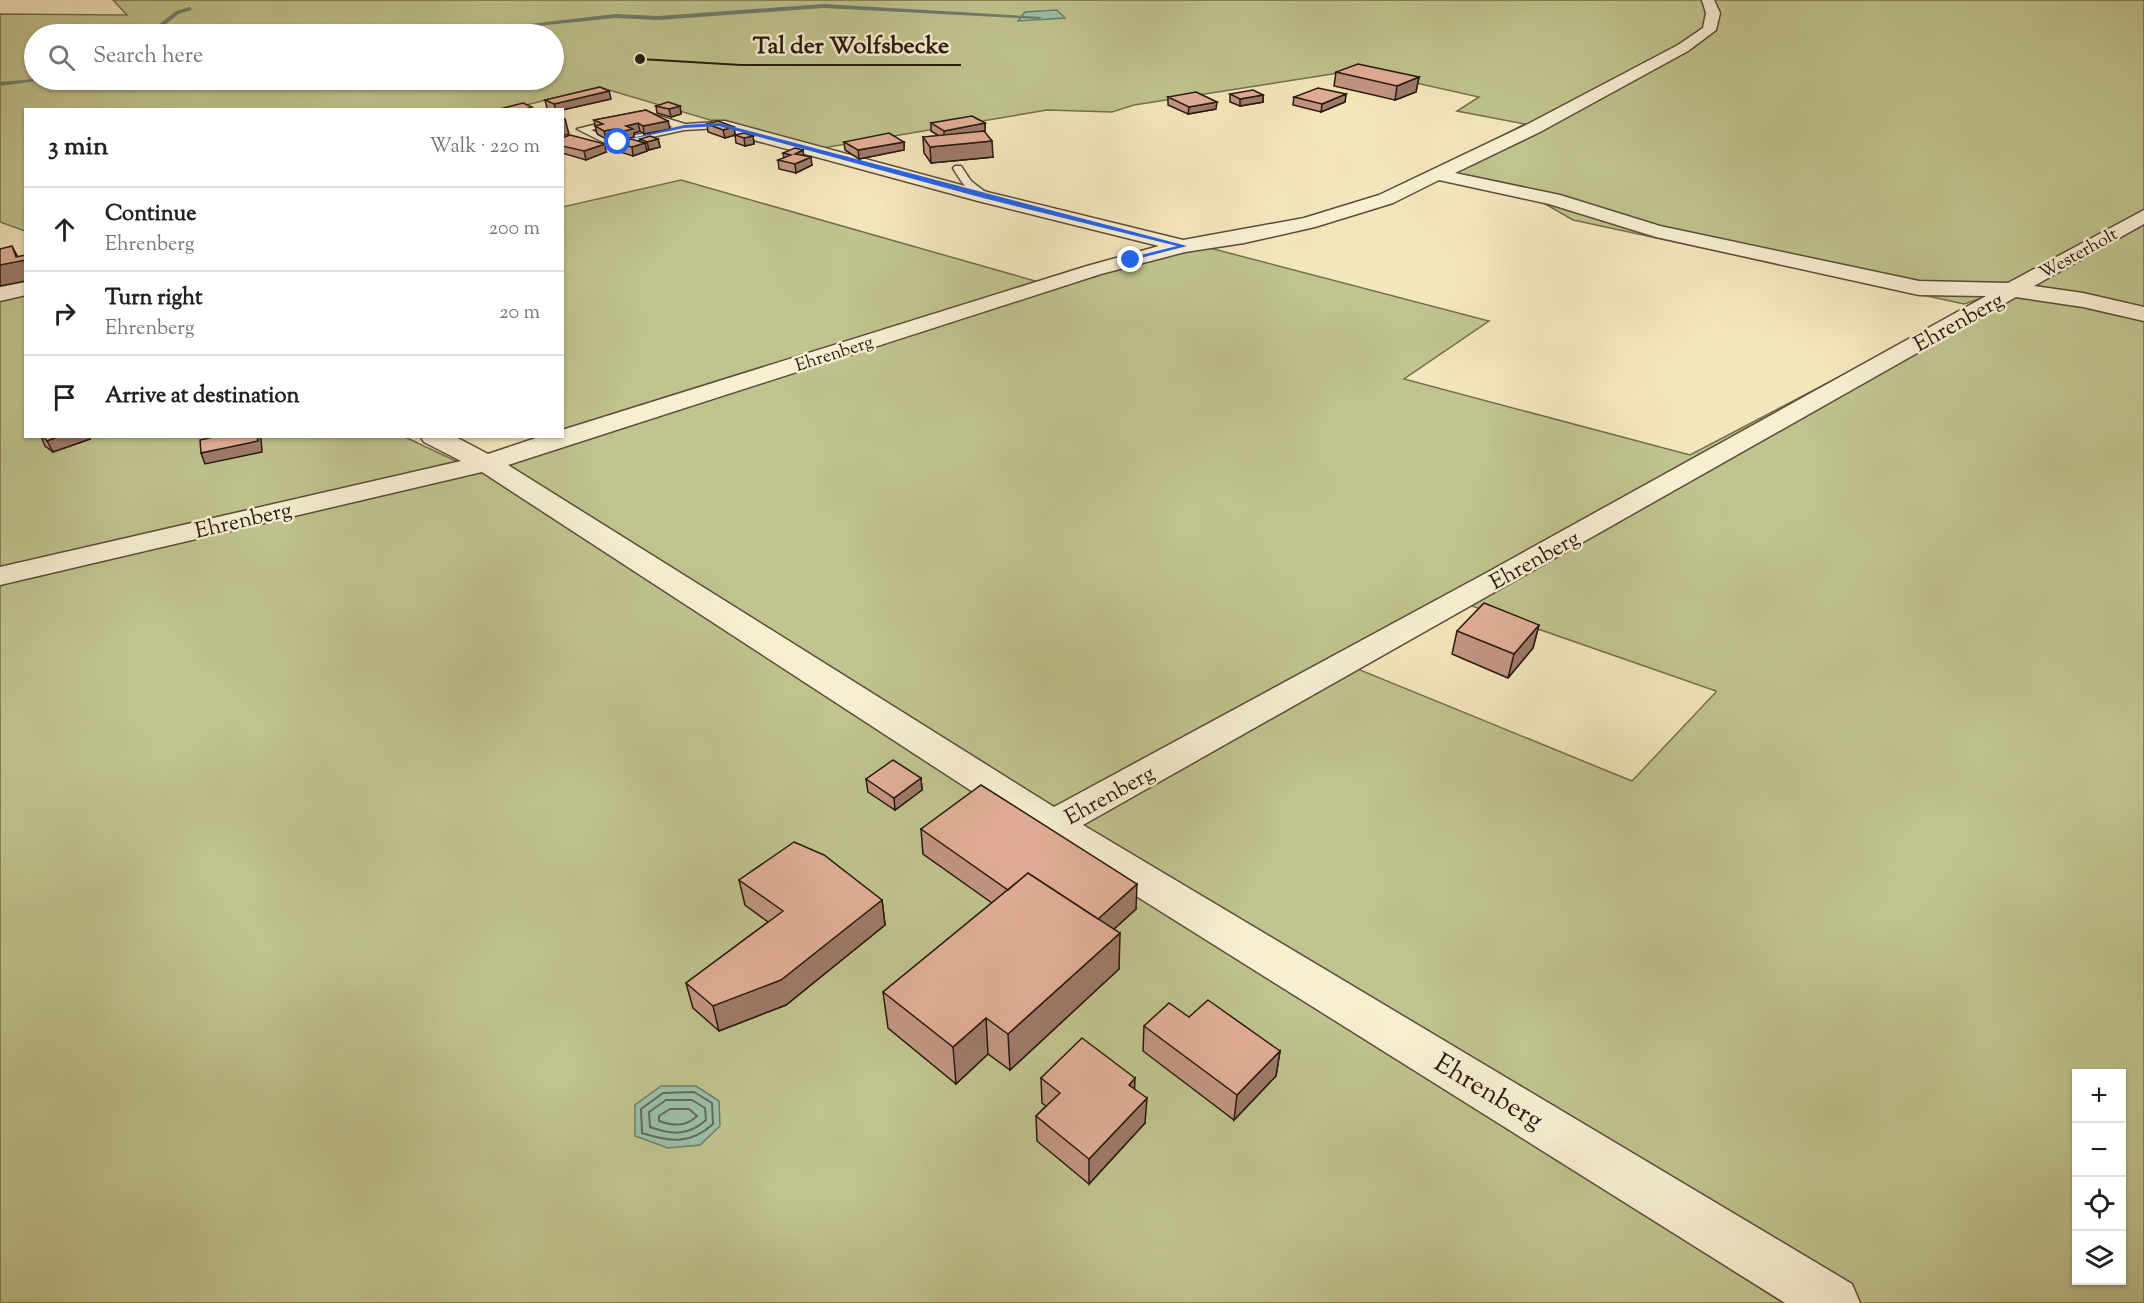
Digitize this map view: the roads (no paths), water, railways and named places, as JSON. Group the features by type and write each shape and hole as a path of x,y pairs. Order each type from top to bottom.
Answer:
{"street":[{"name":"Ehrenberg","path":"0,576 486,463 1094,270 1184,246 1244,237 1308,223 1386,199 1440,175 1683,48 1709,30 1713,13 1708,0"},
{"name":"Ehrenberg","path":"719,124 985,197 1184,246"},
{"name":"Ehrenberg","path":"1440,175 1553,200 1656,231 1919,288 2013,290 2083,300 2144,314"},
{"name":"Westerholt","path":"2013,290 2144,216"},
{"path":"0,294 24,288"},
{"name":"Ehrenberg","path":"1053,825 1499,579 2013,290"},
{"path":"437,438 486,463"},
{"name":"Ehrenberg","path":"486,463 1053,825 1833,1303"}],"lane":[{"name":"Ehrenberg","path":"684,127 648,115 582,129 611,143 684,127 719,124"},
{"name":"Ehrenberg","path":"958,168 967,183 985,197"}],"water":[{"path":"1057,10 1065,18 1018,21 1025,12"},
{"path":"661,1086 696,1086 719,1101 720,1126 700,1145 668,1148 635,1136 635,1105"}],"waterway":[{"path":"541,24 615,16 659,18 824,6 1039,17"},
{"path":"163,24 178,12 190,9"},
{"path":"0,84 24,82"}],"place":[{"name":"Tal der Wolfsbecke","path":"640,59"}]}
